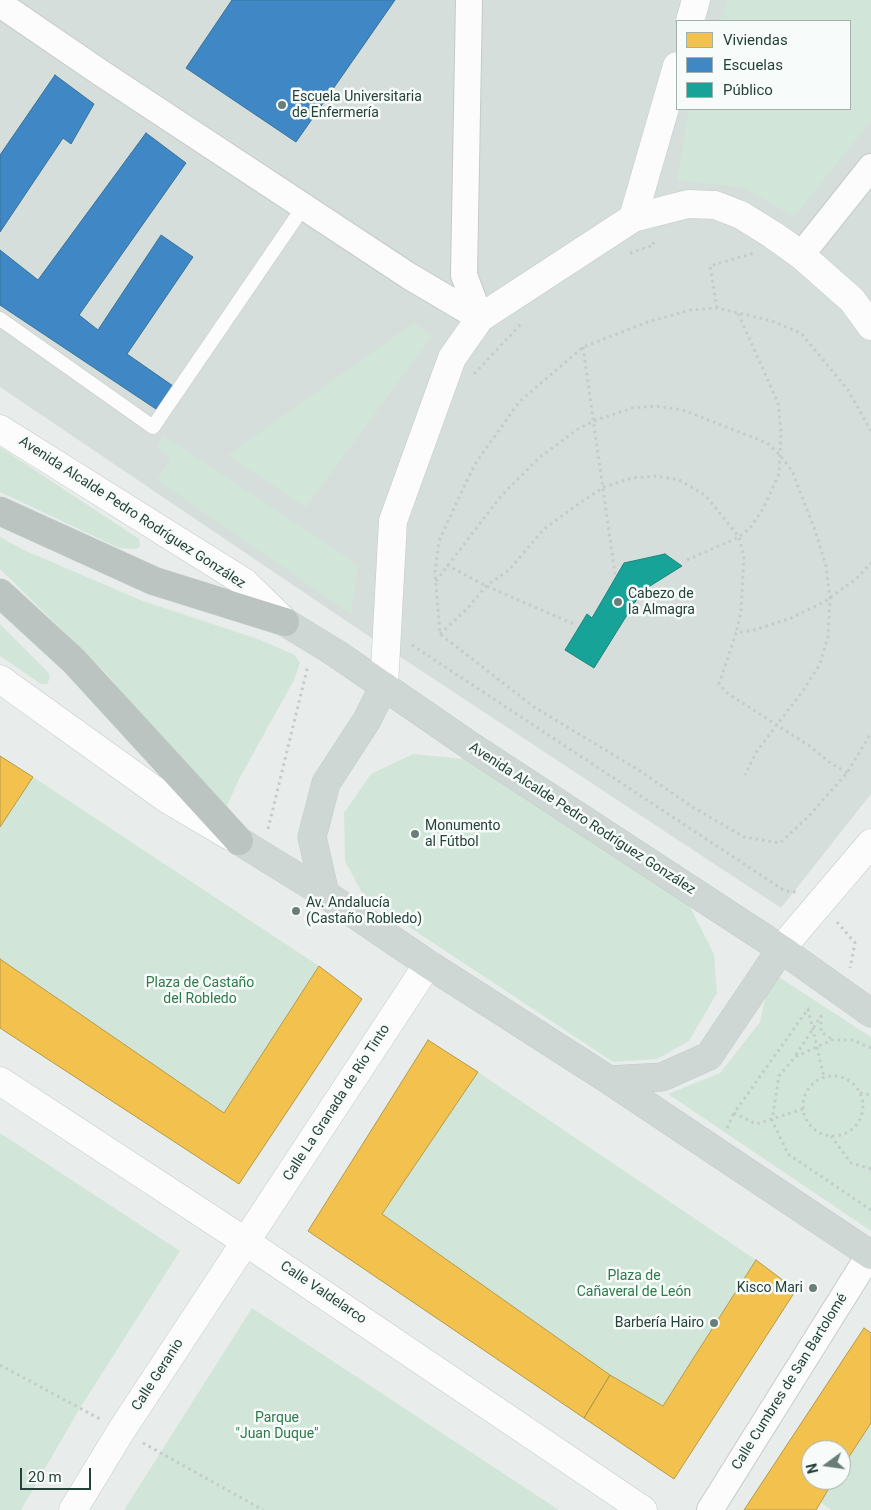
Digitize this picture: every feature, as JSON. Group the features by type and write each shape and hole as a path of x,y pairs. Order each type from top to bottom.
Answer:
{"highway":[{"path":"0,511 154,581 285,622"},
{"path":"0,593 74,661 239,841"}],"main road":[{"name":"Avenida Alcalde Pedro Rodríguez González","path":"285,622 337,654 472,747 781,949 871,1013"},
{"path":"325,894 312,837 326,783 367,720 384,686"},
{"path":"239,841 325,894 428,964 609,1080 871,1255"},
{"path":"609,1080 662,1077 709,1056 781,949"}],"street":[{"path":"469,0 464,275 480,318"},
{"path":"690,20 696,0"},
{"path":"0,4 100,73 409,276 480,318"},
{"path":"646,214 676,71"},
{"path":"801,255 870,171"},
{"path":"384,686 393,521 452,358 480,318 646,214 688,204 713,204 741,215 801,255 852,300 871,326"},
{"name":"Avenida Alcalde Pedro Rodríguez González","path":"0,429 244,582 285,622"},
{"path":"0,679 167,798 239,841"},
{"path":"781,949 871,843"},
{"name":"Calle La Granada de Río Tinto","path":"246,1242 428,964"},
{"name":"Calle Valdelarco","path":"0,1081 246,1242 643,1510"},
{"name":"Calle Geranio","path":"73,1510 121,1431 246,1242"},
{"name":"Calle Cumbres de San Bartolomé","path":"710,1510 871,1255"}],"lane":[{"path":"0,319 153,427 232,322 304,206"}],"path":[{"path":"627,254 654,245 646,214"},
{"path":"717,308 710,266 756,253"},
{"path":"871,431 848,390 801,332 772,321 717,308 682,313 648,322 583,347 518,402 476,464 438,541 436,582 440,634 534,707 637,769 691,806 744,836 780,843 808,817 847,773 871,733"},
{"path":"687,560 738,537 750,528 763,509 779,474 781,431 778,403 738,312"},
{"path":"470,379 523,322"},
{"path":"583,347 615,574"},
{"path":"436,582 500,496 540,457 578,429 594,421 632,408 655,406 683,410 767,443 780,454 792,471 815,530 826,566 830,599 828,636 820,664 757,751 744,774"},
{"path":"440,634 467,609 486,586 509,570 544,529 604,487 632,478 657,476 679,480 705,495 738,537 744,556 740,612 736,633 724,662 719,684 727,693 847,773"},
{"path":"736,633 754,630 791,618 830,599 856,579 871,563"},
{"path":"447,565 486,586 576,625"},
{"path":"409,643 785,891 800,893 816,908 836,920 855,943 850,968 838,991 795,1057 779,1076 772,1120 788,1154 871,1210"},
{"path":"267,834 308,661"},
{"path":"726,1129 734,1113 808,1009 824,1077"},
{"path":"821,1016 821,1032 832,1040"},
{"path":"795,1057 832,1040 852,1040 871,1048"},
{"path":"824,1077 845,1078 860,1093 863,1103 862,1113 858,1123 846,1132 831,1136 821,1134 812,1128 806,1119 803,1110 804,1099 808,1089 824,1077"},
{"path":"860,1093 871,1095"},
{"path":"734,1113 756,1124 803,1110"},
{"path":"831,1136 851,1163 871,1169"},
{"path":"0,1365 103,1421"},
{"path":"137,1440 263,1510"}],"shaded area":[{"path":"0,0 871,0 871,794 781,908 361,631 0,387"}],"green space":[{"path":"728,0 871,0 871,121 794,217 744,188 677,180 689,110 851,110 851,20 720,20"},
{"path":"414,323 432,336 306,507 228,455"},
{"path":"164,436 358,565 351,614 157,480 171,458 156,448"},
{"path":"0,447 139,539 140,546 137,549 119,548 0,492"},
{"path":"0,537 26,551 143,601 258,639 295,655 300,663 294,680 238,781 227,806 178,761 107,674 0,569"},
{"path":"0,624 48,672 50,678 47,684 41,684 0,656"},
{"path":"413,754 464,759 689,905 714,954 717,993 689,1041 657,1059 613,1062 364,897 345,861 344,813 371,774"},
{"name":"Plaza de Castaño del Robledo","path":"33,777 319,966 224,1113 0,959 0,827"},
{"path":"771,972 871,1037 871,1231 668,1094 720,1073 760,1022"},
{"name":"Plaza de Cañaveral de León","path":"478,1072 756,1260 663,1406 610,1375 382,1214"},
{"path":"0,1133 180,1251 80,1408 21,1510 0,1510"},
{"name":"Parque \"Juan Duque\"","path":"252,1308 559,1510 124,1510"},
{"path":"871,1423 871,1510 831,1510 820,1502 828,1490 851,1490 851,1454"}],"building: Viviendas":[{"path":"0,756 33,777 0,827"},
{"path":"0,959 224,1113 319,966 362,999 239,1184 0,1028"},
{"path":"428,1040 478,1072 382,1214 610,1375 584,1418 308,1231"},
{"path":"756,1260 796,1290 674,1479 584,1418 610,1375 663,1406"},
{"path":"864,1328 871,1333 871,1423 851,1454 851,1440 801,1440 801,1490 828,1490 816,1510 744,1510"}],"building: Escuelas":[{"name":"Escuela Universitaria de Enfermería","path":"232,0 395,0 296,142 186,68"},
{"path":"55,75 94,104 71,144 63,138 0,232 0,155"},
{"path":"146,133 186,163 79,315 98,330 161,235 193,257 127,354 173,386 156,409 0,305 0,250 38,280"}],"building: Público":[{"name":"Cabezo de la Almagra","path":"665,554 682,566 642,591 594,668 565,650 587,614 592,618 624,563"}],"place":[{"name":"Escuela Universitaria de Enfermería","path":"282,105"},
{"name":"Cabezo de la Almagra","path":"618,602"},
{"name":"Monumento al Fútbol","path":"415,834"},
{"name":"Av. Andalucía (Castaño Robledo)","path":"296,911"},
{"name":"Kisco Mari","path":"813,1288"},
{"name":"Barbería Hairo","path":"714,1323"}]}
